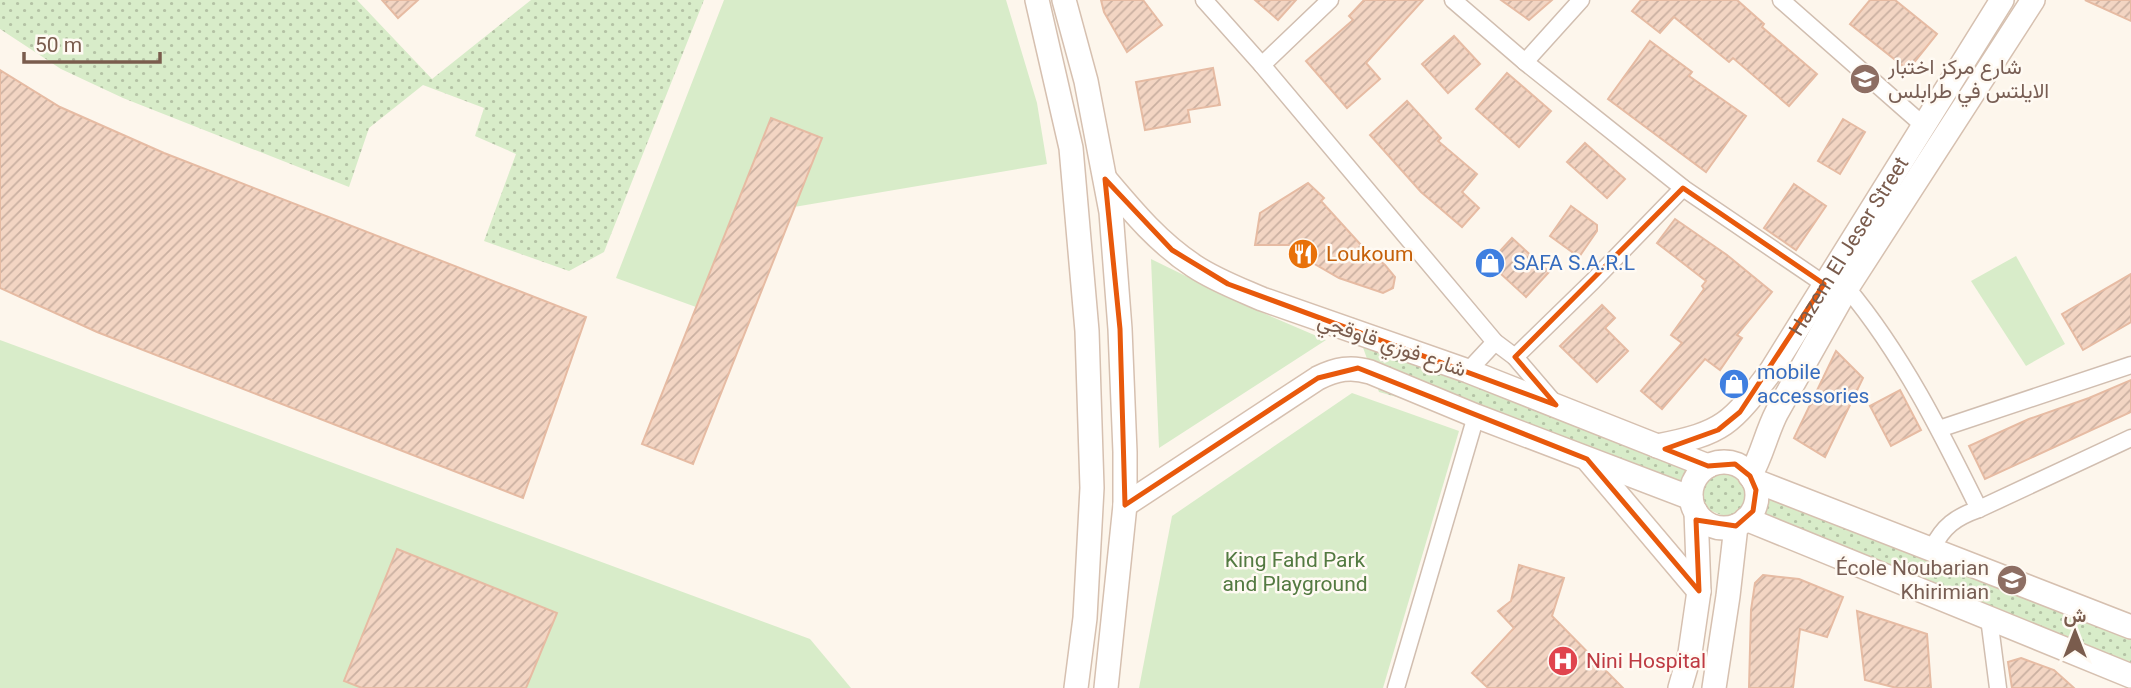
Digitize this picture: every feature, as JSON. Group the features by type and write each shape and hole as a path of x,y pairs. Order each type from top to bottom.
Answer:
{"street":[{"path":"1037,0 1071,148 1087,331 1092,488 1084,618 1076,688"},
{"path":"1064,0 1086,81 1111,212 1119,315 1125,505 1106,688"},
{"path":"1204,0 1495,342 1515,356 1556,405"},
{"path":"1262,65 1330,0"},
{"path":"1453,0 1525,62 1683,188 1835,286 1874,321 1939,429 1979,509"},
{"path":"1525,62 1581,0"},
{"path":"1782,0 1923,125"},
{"name":"Hazem El Jeser Street","path":"1751,478 1767,432 1835,286 1923,125 2001,0"},
{"name":"Hazem El Jeser Street","path":"1657,446 1691,440 1718,430 1740,412 1835,286 2033,0"},
{"name":"شارع فوزي قاوقجي","path":"1105,179 1153,233 1196,267 1262,299 1468,372 1708,466"},
{"path":"1515,356 1593,281 1683,188"},
{"path":"1359,368 1355,352 1362,340 1368,336"},
{"path":"1468,372 1495,342"},
{"path":"1939,429 2131,365"},
{"name":"شارع فوزي قاوقجي","path":"1125,505 1318,377 1359,368 1587,459 1693,505"},
{"path":"1396,688 1476,416"},
{"path":"1932,549 1948,524 1960,516 2131,438"},
{"path":"1587,459 1699,591"},
{"path":"1680,688 1690,653 1699,591 1692,486 1698,474 1717,463 1735,464 1751,478 2131,627"},
{"path":"1714,688 1741,522 1756,501 1751,478"},
{"path":"1693,505 1709,525 1727,528 1741,522 2131,676"},
{"path":"1989,618 1998,688"}],"highlighted area":[{"path":"1105,179 1172,250 1228,284 1556,405 1515,357 1683,188 1824,284 1740,412 1718,430 1665,449 1708,466 1735,464 1750,476 1756,490 1753,511 1736,526 1696,520 1699,591 1587,459 1358,368 1318,378 1125,505 1120,329"}],"green space":[{"path":"0,0 357,0 432,79 531,0 704,0 604,252 569,271 484,241 516,154 475,136 484,108 423,85 369,128 349,187 123,98 61,69 0,29"},
{"path":"724,0 1006,0 1037,103 1047,164 794,207 821,138 771,118 696,307 616,278"},
{"path":"2016,256 2065,344 2026,366 1971,281"},
{"path":"1151,259 1247,306 1326,340 1159,448"},
{"path":"1352,317 2131,616 2131,677 1489,423 1379,392"},
{"path":"0,340 810,639 851,688 0,688"},
{"name":"King Fahd Park and Playground","path":"1352,393 1459,431 1383,688 1139,688 1172,516"}],"building":[{"path":"382,0 418,0 398,18"},
{"path":"1101,0 1143,0 1162,25 1127,52 1104,12"},
{"path":"1255,0 1296,0 1278,20"},
{"path":"1364,0 1423,0 1366,63 1380,79 1347,108 1306,61 1353,20 1349,16"},
{"path":"1501,0 1552,0 1529,20"},
{"path":"1641,0 1737,0 1764,24 1762,27 1817,74 1789,106 1733,58 1729,62 1674,17 1660,33 1632,11"},
{"path":"1870,0 1895,0 1937,34 1908,70 1850,24"},
{"path":"2085,0 2131,0 2131,21"},
{"path":"1454,36 1480,64 1448,93 1422,64"},
{"path":"1650,41 1692,72 1689,76 1746,116 1706,172 1608,99"},
{"path":"1213,68 1220,105 1188,110 1190,122 1145,130 1136,82"},
{"path":"0,70 60,107 164,153 586,317 523,498 97,332 0,288"},
{"path":"1507,73 1551,111 1519,147 1476,109"},
{"path":"1407,101 1441,138 1438,141 1477,174 1462,192 1479,208 1462,227 1421,192 1370,135"},
{"path":"771,118 822,138 693,464 642,444"},
{"path":"1843,119 1865,132 1840,174 1818,161"},
{"path":"1585,143 1625,179 1607,198 1567,162"},
{"path":"1308,183 1324,198 1321,201 1361,245 1395,277 1393,288 1383,293 1339,278 1299,255 1306,245 1255,245 1260,213"},
{"path":"1794,184 1826,206 1796,250 1764,228"},
{"path":"1571,206 1597,225 1597,231 1579,257 1550,236"},
{"path":"1675,219 1727,255 1772,292 1737,335 1742,338 1720,370 1705,359 1662,409 1641,391 1682,343 1671,335 1704,289 1702,286 1706,281 1657,243"},
{"path":"1512,238 1549,272 1526,297 1489,263"},
{"path":"2131,274 2131,322 2083,350 2062,314"},
{"path":"1602,305 1615,318 1605,328 1628,351 1597,382 1560,346"},
{"path":"1836,351 1863,378 1825,457 1794,438"},
{"path":"2131,380 2131,412 1985,479 1969,446 2029,419"},
{"path":"1900,390 1921,430 1891,446 1870,406"},
{"path":"397,549 557,613 526,688 362,688 344,681"},
{"path":"1519,565 1564,578 1552,616 1623,688 1488,688 1472,673 1514,628 1498,611 1511,601"},
{"path":"1763,575 1799,579 1843,597 1827,637 1800,629 1793,688 1749,688 1751,610 1755,583"},
{"path":"1857,611 1927,634 1931,688 1897,688 1865,680"},
{"path":"2021,658 2054,670 2074,688 2012,688 2008,662"}],"place":[{"name":"شارع مركز اختبار الايلتس في طرابلس","path":"1865,79"},
{"name":"Loukoum","path":"1303,254"},
{"name":"SAFA S.A.R.L","path":"1490,263"},
{"name":"mobile accessories","path":"1734,384"},
{"name":"École Noubarian Khirimian","path":"2012,580"},
{"name":"Nini Hospital","path":"1563,661"}]}
